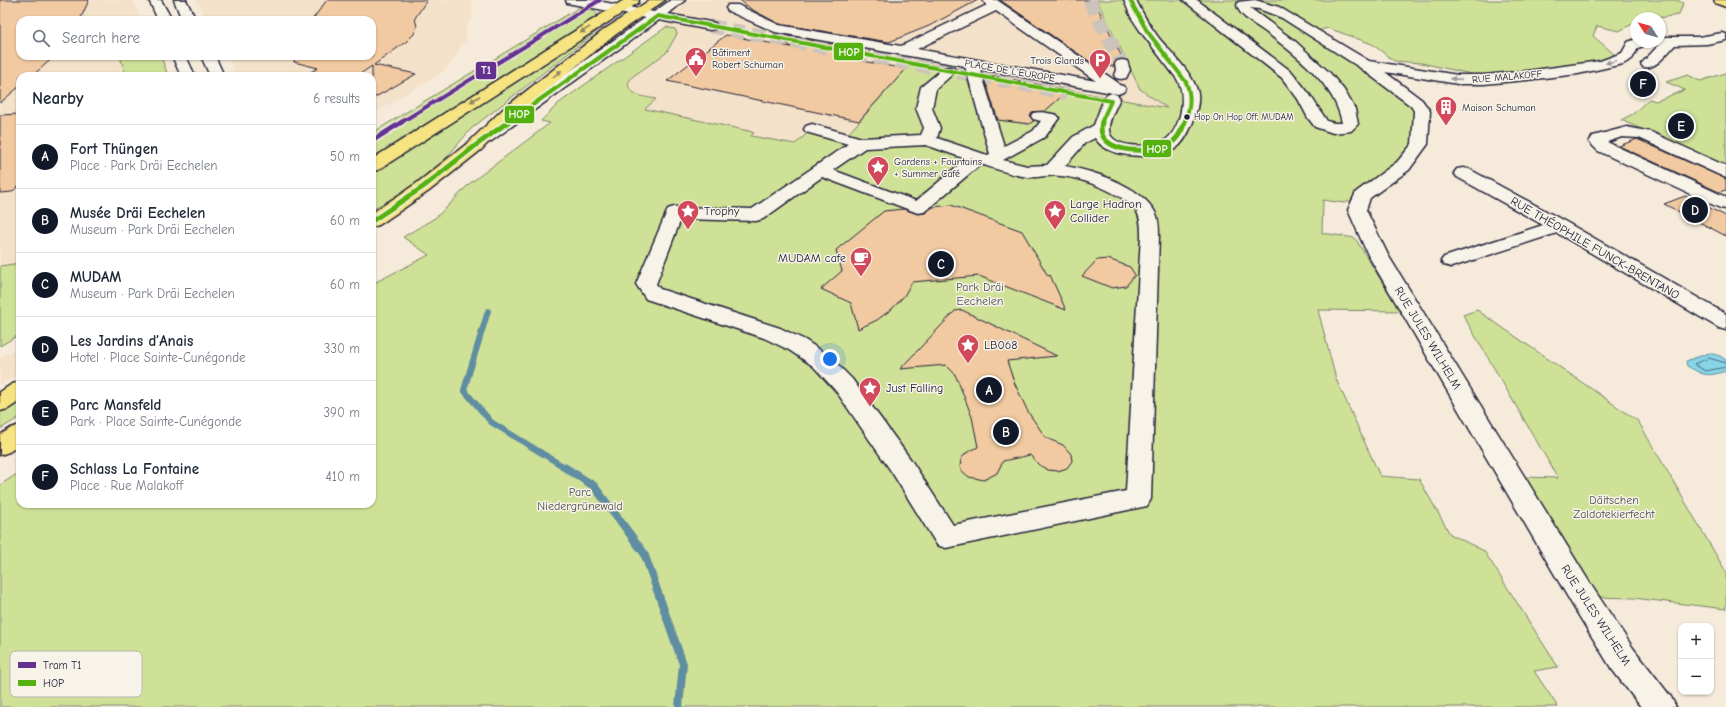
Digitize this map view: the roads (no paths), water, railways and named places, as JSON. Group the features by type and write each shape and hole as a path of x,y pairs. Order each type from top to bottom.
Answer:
{"main road":[{"path":"376,219 475,146 508,113 610,32 636,7 659,0"},
{"path":"1720,0 1726,3"},
{"path":"376,163 618,9"},
{"path":"376,212 400,203"},
{"path":"0,403 16,393"},
{"path":"0,446 16,436"}],"street":[{"path":"155,0 163,16"},
{"path":"180,0 188,16"},
{"path":"572,0 618,9 636,7 658,16 710,26"},
{"path":"475,146 679,0"},
{"path":"1119,86 1101,128 1101,134 1106,141 1121,148 1139,152 1162,149 1171,144 1183,126 1191,102 1189,88 1182,75 1146,31 1130,0"},
{"name":"RUE JULES WILHELM","path":"1189,0 1287,75 1305,98 1321,124 1333,128 1345,128 1350,124 1350,119 1343,98 1323,74 1294,48 1244,10 1243,5 1247,3 1256,3 1286,16 1364,64 1417,103 1422,111 1420,144 1403,166 1362,196 1357,210 1378,255 1583,597 1622,658 1660,707"},
{"path":"902,51 992,3 1119,86"},
{"name":"PLACE DE L'EUROPE","path":"733,8 775,28 971,63 999,72 1119,86"},
{"path":"1685,29 1720,41"},
{"path":"1666,41 1720,41"},
{"name":"RUE MALAKOFF","path":"1364,64 1440,77 1473,80 1494,79 1590,68 1619,60 1627,56 1631,48"},
{"path":"1648,64 1660,48"},
{"path":"181,60 186,72"},
{"path":"210,60 215,72"},
{"path":"971,63 982,161"},
{"path":"928,140 932,128 924,108 929,87 949,71"},
{"path":"1067,93 1119,86"},
{"path":"821,171 918,208 982,161 1040,134 1051,118 1039,116"},
{"path":"1052,170 1079,140 1101,128"},
{"path":"812,129 861,143 928,140 982,161 1025,172 1052,170 1090,178 1118,189 1134,199 1145,210 1150,223 1138,499 946,537 902,467 844,385 821,361 797,345 772,333 653,294 646,284 674,213 756,215 861,143"},
{"path":"1726,173 1645,135 1634,132 1624,131 1598,139 1597,142 1604,147 1726,204"},
{"name":"RUE THÉOPHILE FUNCK-BRENTANO","path":"1463,173 1559,226 1726,323"},
{"path":"1451,262 1559,226"}],"water":[{"path":"1709,353 1720,356 1726,360 1726,371 1710,375 1702,374 1687,366 1686,361"}],"waterway":[{"path":"488,311 464,390 491,422 566,468"},
{"path":"564,467 594,486 644,553 683,664 679,707"}],"tunnel":[{"path":"1089,0 1122,64"},
{"path":"710,26 1067,93"}],"tram line":[{"name":"T1","path":"376,139 600,0"}],"place":[{"name":"Bâtiment Robert Schuman","path":"696,78"},
{"name":"Trois Glands","path":"1100,80"},
{"name":"Schlass La Fontaine","path":"1643,84"},
{"name":"Hop On Hop Off: MUDAM","path":"1187,117"},
{"name":"Maison Schuman","path":"1446,126"},
{"name":"Parc Mansfeld","path":"1681,126"},
{"name":"Gardens + Fountains + Summer Café","path":"878,186"},
{"name":"Les Jardins d’Anais","path":"1695,210"},
{"name":"Trophy","path":"688,230"},
{"name":"Large Hadron Collider","path":"1055,230"},
{"name":"MUDAM","path":"941,264"},
{"name":"MUDAM cafe","path":"861,278"},
{"name":"LB068","path":"968,364"},
{"name":"Fort Thüngen","path":"989,390"},
{"name":"Just Falling","path":"870,408"},
{"name":"Musée Dräi Eechelen","path":"1006,432"}],"park label":[{"name":"Park Dräi Eechelen","path":"980,294"},
{"name":"Parc Niedergrünewald","path":"580,499"},
{"name":"Däitschen Zaldotekierfecht","path":"1614,507"}]}
